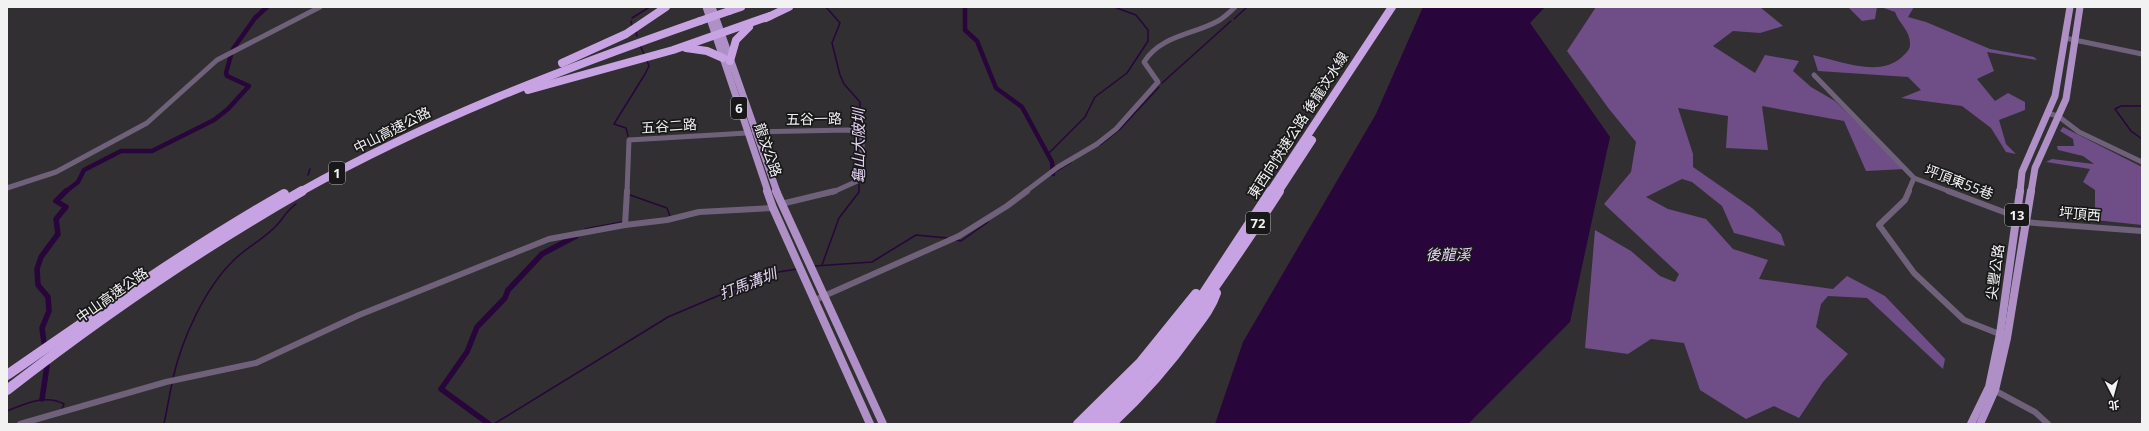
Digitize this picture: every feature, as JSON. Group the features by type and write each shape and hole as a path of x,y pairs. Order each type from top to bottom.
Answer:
{"highway":[{"path":"503,90 626,34 666,7"},
{"name":"中山高速公路","path":"7,390 92,324 160,277 275,206 366,158 437,122 491,98 728,9 740,7"},
{"path":"673,50 700,49 727,59 739,35 749,27 789,7"},
{"name":"東西向快速公路 後龍汶水線","path":"1090,424 1141,374 1185,322 1392,7"},
{"name":"東西向快速公路 後龍汶水線","path":"1099,424 1148,378 1191,324 1399,7"},
{"path":"366,158 534,87 673,50 770,16"},
{"name":"中山高速公路","path":"7,375 137,284 231,224 322,174 393,139 503,90 617,46 699,20"},
{"path":"1078,424 1135,370 1179,318 1212,271 1226,258"},
{"path":"1112,424 1154,382 1182,347 1214,301 1220,281"}],"main road":[{"name":"龍汶公路","path":"706,7 727,59 751,133 795,255 804,276 820,298"},
{"name":"龍汶公路","path":"712,7 718,35"},
{"name":"尖豐公路","path":"2004,336 2011,245 2016,221 2022,172 2055,96 2070,7"},
{"name":"尖豐公路","path":"1980,424 1988,409 2004,336 2026,224 2035,168 2066,99 2080,7"},
{"name":"龍汶公路","path":"777,206 804,253 814,274 820,298"},
{"name":"6","path":"820,298 870,424"},
{"name":"6","path":"820,298 883,424"},
{"name":"尖豐公路","path":"1971,424 1992,388"}],"street":[{"path":"7,188 56,172 147,123 217,60 320,7"},
{"path":"820,298 959,236 1007,206 1058,167 1097,144 1116,129 1158,82 1144,62 1147,56 1172,39 1218,21 1235,7"},
{"path":"2065,38 2142,54"},
{"path":"1814,75 1914,178 1905,200 1879,225 1914,273 1964,320 2004,336"},
{"path":"2047,113 2058,116 2079,132 2142,162"},
{"name":"五谷一路","path":"751,133 848,130 862,133 862,179 847,187 832,192 777,206"},
{"name":"五谷二路","path":"626,222 629,140 751,133"},
{"name":"坪頂東55巷","path":"1914,178 2009,214 2016,221"},
{"path":"20,424 172,380 256,363 353,317 492,260 549,239 626,222 667,220 699,212 777,206"},
{"name":"坪頂西","path":"2016,221 2026,224 2040,222 2142,231"},
{"path":"1992,388 2035,412 2048,424"}],"shaded area":[{"path":"1596,7 1760,7 1783,26 1760,33 1733,31 1713,46 1755,73 1765,55 1799,61 1793,71 1811,87 1835,101 1905,169 1866,171 1844,121 1762,106 1768,150 1726,148 1728,116 1678,108 1693,154 1693,167 1752,208 1781,234 1785,246 1734,233 1722,206 1692,182 1682,179 1646,197 1668,209 1706,219 1733,249 1768,260 1759,279 1833,289 1847,276 1885,296 1945,359 1943,369 1867,298 1828,296 1821,304 1816,327 1848,354 1823,382 1799,418 1774,406 1746,419 1700,390 1684,343 1651,339 1628,354 1585,348 1595,230 1631,251 1660,276 1675,282 1679,274 1604,204 1631,172 1636,142 1609,109 1567,51"},
{"path":"1848,7 1877,7 1875,19 1862,21"},
{"path":"1881,7 1914,7 1908,17 1926,22 1990,49 2034,57 2037,60 1987,52 1994,71 1977,79 1995,101 2008,93 2025,102 2025,110 1999,120 2006,144 2016,154 2006,152 1991,128 1962,106 1901,98 1921,90 1908,77 1818,71 1813,55 1847,64 1871,67 1893,63 1905,55 1910,47 1910,40 1907,32 1895,12"},
{"path":"2063,127 2142,167 2142,225 2095,220 2095,190 2083,182 2090,169 2046,162 2052,159 2094,164 2083,156 2058,150 2057,146 2074,146 2073,139 2060,131"}],"water":[{"name":"後龍溪","path":"1423,7 1545,7 1530,23 1610,137 1570,322 1468,424 1215,424 1243,342 1376,114"}],"waterway":[{"path":"233,49 255,18 267,7"},
{"name":"龜山大陂圳","path":"826,7 840,23 832,43 840,75 844,84 860,102 860,130"},
{"path":"965,7 965,30 977,41 996,88 1022,107 1052,162 1053,174"},
{"path":"1048,154 1085,117 1095,97 1127,73 1148,41 1148,30 1136,15 1114,7"},
{"path":"1234,19 1247,7"},
{"path":"632,18 648,8"},
{"path":"631,21 632,27"},
{"path":"1162,83 1231,21"},
{"path":"636,32 637,36"},
{"path":"640,45 644,54"},
{"path":"65,192 78,182 84,170 121,151 152,151 214,120 228,109 249,86 227,76 226,73 231,55"},
{"path":"628,136 626,128 614,124 645,74 649,66 647,61"},
{"path":"1100,145 1119,130 1159,87"},
{"path":"2142,106 2121,106 2115,109 2131,131 2142,139"},
{"path":"1055,172 1071,162"},
{"name":"龜山大陂圳","path":"859,178 860,168"},
{"path":"308,175 310,169"},
{"name":"龜山大陂圳","path":"822,265 839,218 859,192 859,182"},
{"path":"44,343 42,328 49,311 48,297 38,285 37,269 41,257 58,234 56,219 66,207 56,201 65,192"},
{"path":"630,195 667,208 670,217"},
{"path":"173,378 182,347 196,314 214,284 235,259 271,231 296,204"},
{"path":"585,229 622,222"},
{"name":"打馬溝圳","path":"956,240 961,241 988,222"},
{"name":"打馬溝圳","path":"815,266 872,262 916,235 947,238"},
{"path":"489,424 441,389 467,352 477,327 505,298 508,290 542,254 576,236"},
{"name":"打馬溝圳","path":"494,424 668,317 772,273 797,269"},
{"path":"42,399 47,366"},
{"path":"164,424 172,383"},
{"path":"7,411 28,403 42,400 57,401 64,404 62,409"}]}
